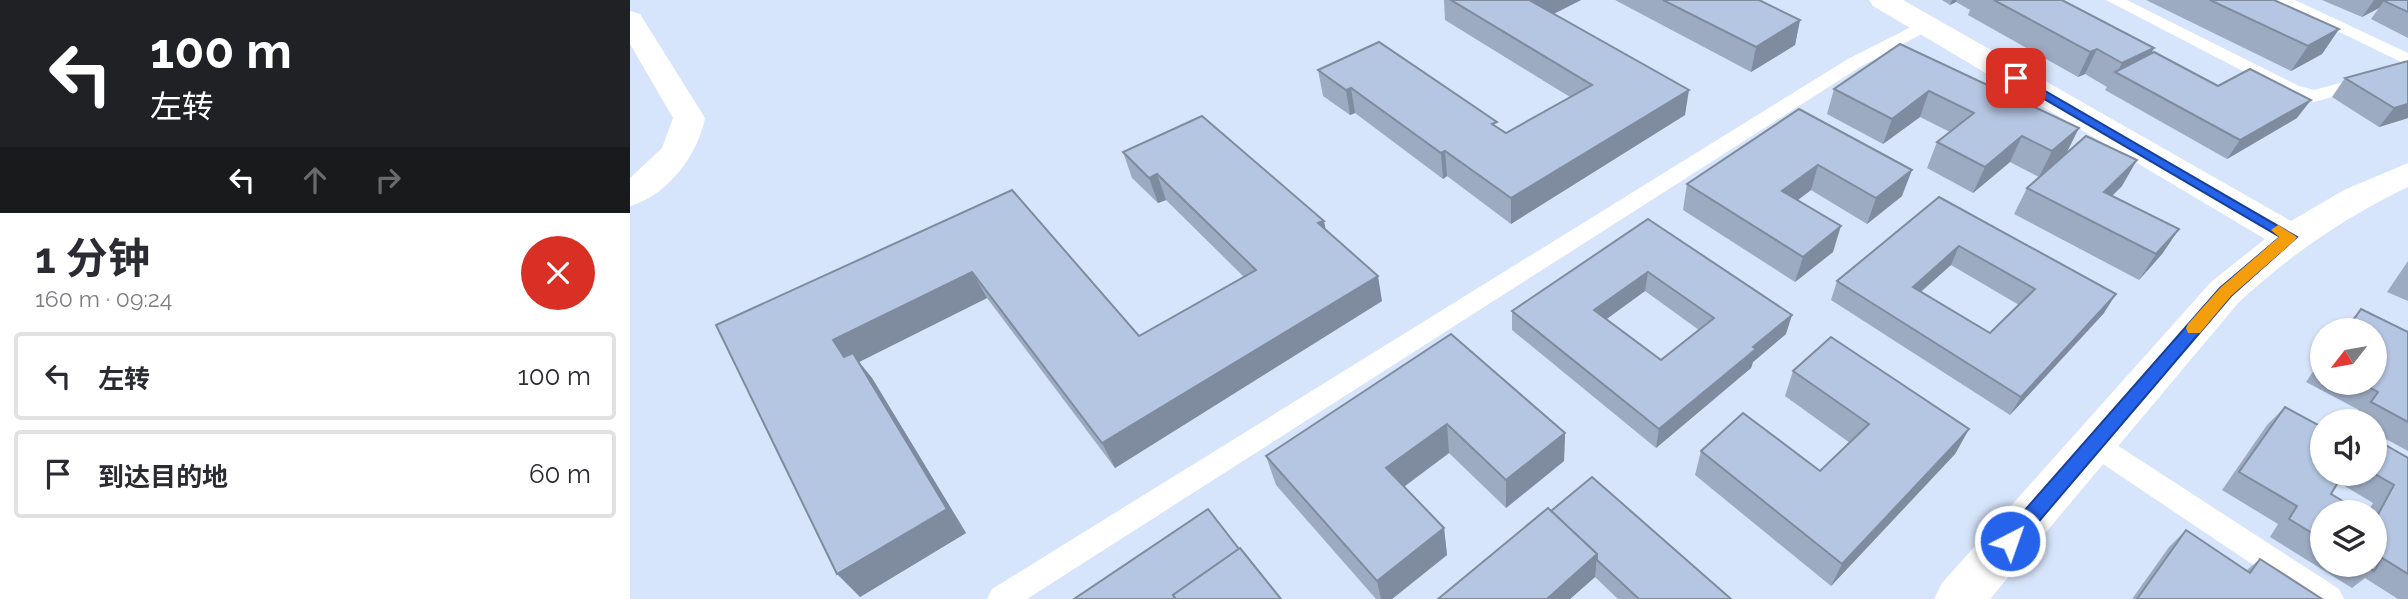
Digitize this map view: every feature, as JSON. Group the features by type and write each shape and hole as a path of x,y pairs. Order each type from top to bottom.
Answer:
{"street":[{"path":"1882,0 2290,237"},
{"path":"630,20 689,118 686,136 679,150 652,179 630,195"},
{"path":"1959,599 2225,292 2290,237 2335,208 2408,174"}],"lane":[{"path":"2114,0 2293,90 2314,96 2408,70"},
{"path":"2282,0 2408,60"},
{"path":"1002,599 1854,63 1925,24"},
{"path":"2094,444 2329,599"}],"building":[{"path":"1451,0 1532,0 1689,90 1511,198 1445,151 1441,153 1351,88 1346,90 1318,70 1379,42 1497,122 1492,124 1506,133 1592,85"},
{"path":"1663,0 1759,0 1800,20 1756,47"},
{"path":"1994,0 2062,0 2154,48 2122,63 2097,49 2090,52"},
{"path":"2210,0 2274,0 2339,29 2308,46"},
{"path":"2408,0 2408,12 2384,1"},
{"path":"1900,44 2079,128 2052,151 2022,136 1985,167 1937,142 1974,113 1929,91 1892,119 1834,89"},
{"path":"2154,52 2218,86 2250,69 2311,100 2240,140 2115,72"},
{"path":"2408,61 2408,104 2394,108 2345,78"},
{"path":"1799,109 1912,170 1876,198 1818,165 1782,191 1841,226 1803,257 1687,184"},
{"path":"1202,116 1324,221 1318,223 1378,276 1102,443 972,272 833,340 844,357 853,353 947,509 837,574 716,325 1012,190 1139,336 1256,270 1157,174 1149,178 1123,152"},
{"path":"2086,136 2137,160 2104,192 2179,229 2156,254 2027,188"},
{"path":"1939,197 2116,294 2021,397 1837,281","holes":["1959,246 2035,289 1990,333 1913,287"]},
{"path":"1648,219 1792,315 1753,347 1756,349 1659,429 1512,311","holes":["1648,272 1714,318 1661,360 1594,310"]},
{"path":"2361,309 2379,318 2355,318"},
{"path":"2387,322 2408,332 2408,422 2371,402 2375,396 2387,396"},
{"path":"1451,334 1565,433 1506,480 1447,424 1386,468 1444,528 1377,581 1266,456"},
{"path":"1831,337 1969,429 1842,564 1701,451 1743,413 1820,471 1869,424 1793,371"},
{"path":"2285,407 2310,421 2310,486 2336,486 2331,494 2341,500 2310,500 2310,532 2289,519 2297,506 2239,472"},
{"path":"2387,446 2408,458 2408,574 2387,561 2386,500 2394,485 2387,481"},
{"path":"1592,477 1731,599 1639,599 1597,560 1597,554 1551,511"},
{"path":"1548,508 1597,554 1547,599 1438,599"},
{"path":"1208,509 1239,549 1173,595 1175,599 1074,599"},
{"path":"2186,530 2250,573 2260,559 2322,599 2137,599"},
{"path":"1240,548 1281,599 1176,599 1173,595"}],"slow traffic":[{"path":"2194,328 2225,292 2290,237 2278,230"}],"route":[{"path":"2010,541 2225,292 2290,237 2016,78"}]}
